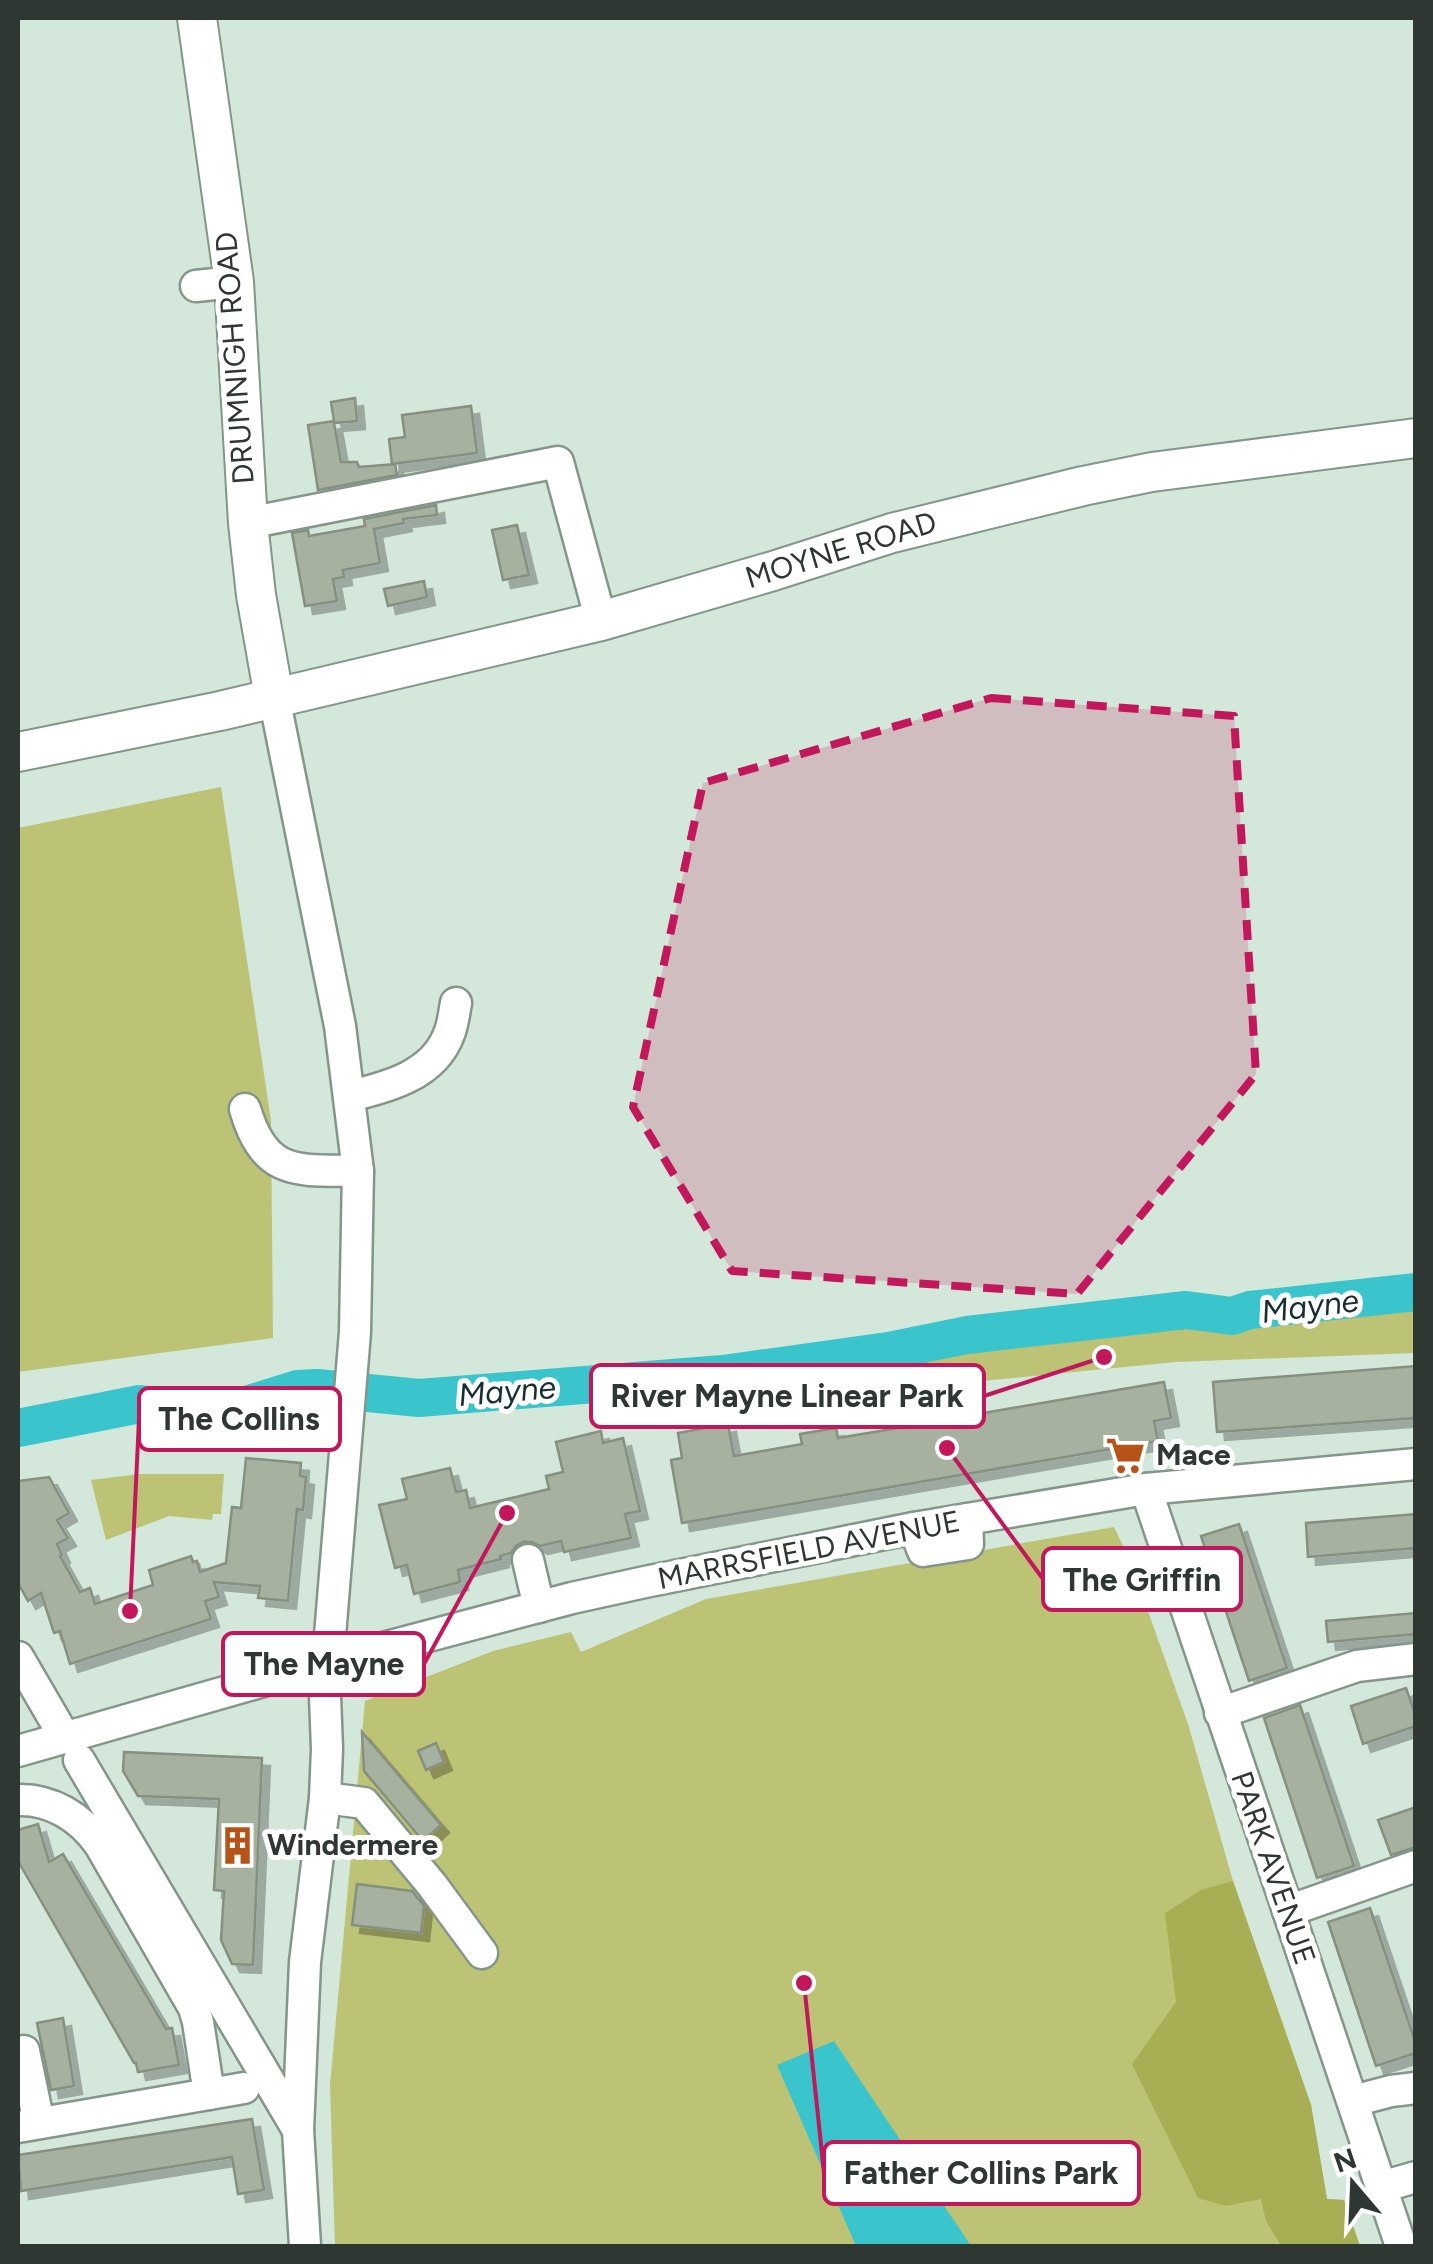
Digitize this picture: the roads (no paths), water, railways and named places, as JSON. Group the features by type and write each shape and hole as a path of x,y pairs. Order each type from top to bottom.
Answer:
{"main road":[{"name":"DRUMNIGH ROAD","path":"197,18 234,282 248,524 274,698"},
{"name":"MOYNE ROAD","path":"18,752 274,698 601,620 892,532 1083,486 1170,470 1416,438"}],"street":[{"path":"196,286 234,282"},
{"path":"248,524 558,462 601,620"},
{"path":"274,698 337,1009 358,1170 355,1332 326,1696 324,1798 305,1962 298,2130 306,2246"},
{"path":"350,1096 388,1088 425,1068 448,1037 456,1003"},
{"path":"245,1109 252,1132 274,1160 300,1171 358,1170"},
{"name":"MARRSFIELD AVENUE","path":"18,1751 66,1771 330,1662 644,1582 914,1528 1146,1488 1416,1464"},
{"name":"PARK AVENUE","path":"1146,1488 1401,2246"},
{"path":"528,1560 540,1607"},
{"path":"18,1657 88,1828 194,2008 209,2094"},
{"path":"1220,1712 1357,1666 1416,1658"},
{"path":"18,1800 38,1800 66,1771"},
{"path":"66,1771 298,2130"},
{"path":"324,1798 364,1804 432,1884 482,1953"},
{"path":"1288,1911 1416,1866"},
{"path":"18,2052 24,2051 28,2125 244,2088"},
{"path":"1353,2101 1390,2090 1416,2088"},
{"path":"1382,2187 1416,2177"}],"water":[{"path":"834,2041 971,2246 856,2246 777,2065"}],"waterway":[{"name":"Mayne","path":"18,1428 140,1404 224,1412 297,1389 419,1398 723,1374 888,1351 967,1335 1186,1310 1232,1316 1250,1310 1416,1292"}],"place":[{"name":"River Mayne Linear Park","path":"1104,1357"},
{"name":"The Griffin","path":"947,1448"},
{"name":"Mace","path":"1126,1455"},
{"name":"The Mayne","path":"507,1513"},
{"name":"The Collins","path":"130,1611"},
{"name":"Windermere","path":"237,1845"},
{"name":"Father Collins Park","path":"804,1983"}]}
